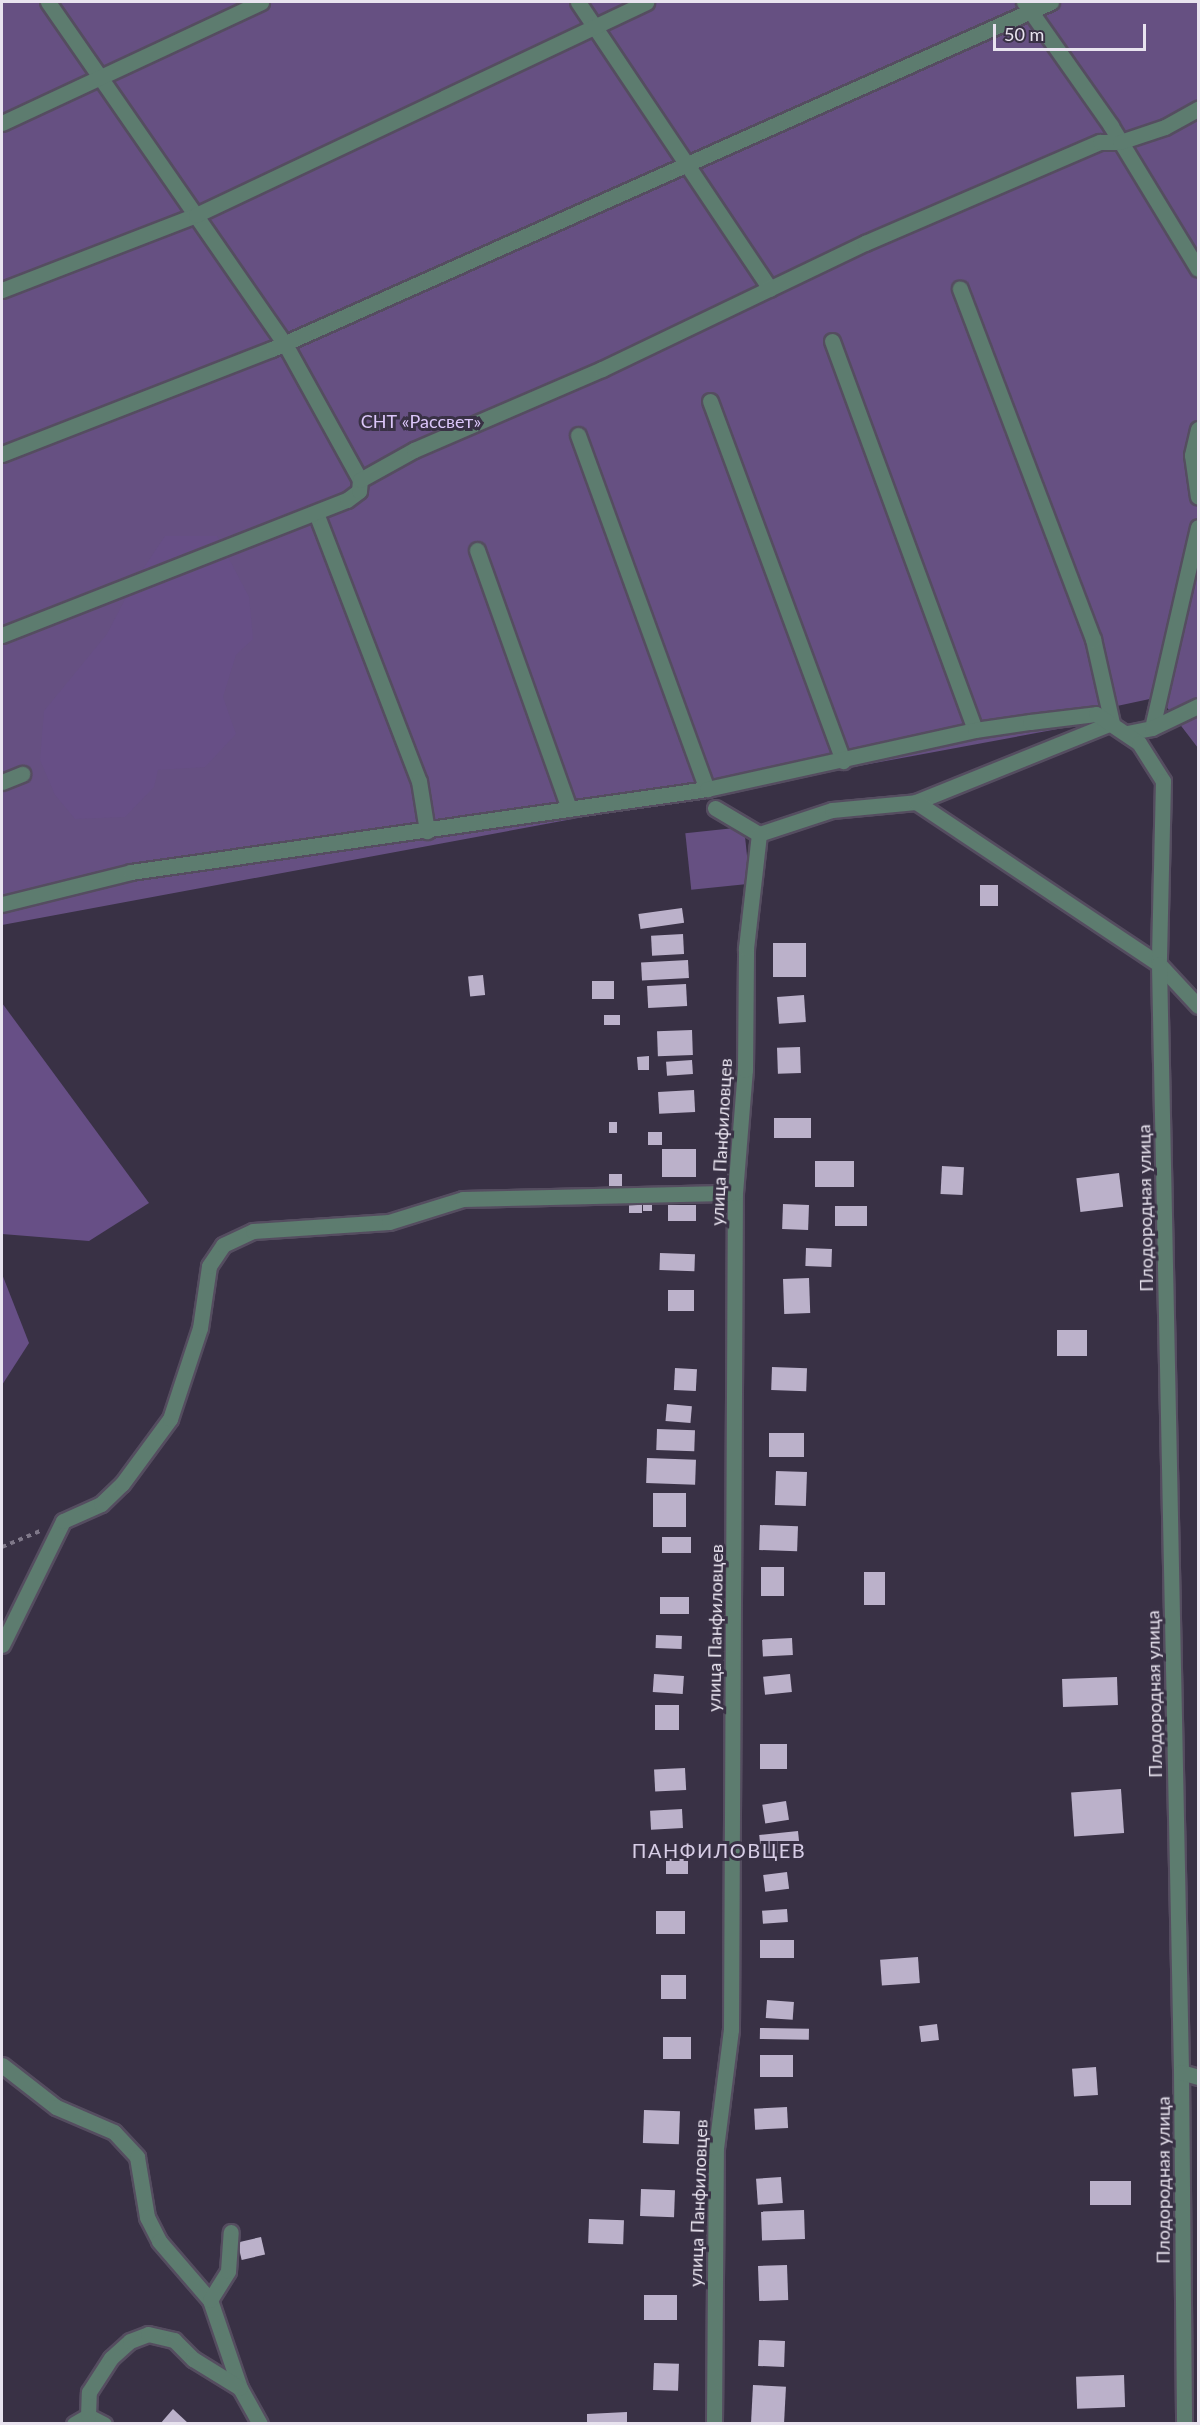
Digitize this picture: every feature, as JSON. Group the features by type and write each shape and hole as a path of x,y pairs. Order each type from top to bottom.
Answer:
{"street":[{"path":"2,635 347,500 359,490 360,480 285,344 48,2"},
{"path":"2,123 261,2"},
{"path":"578,2 770,289"},
{"path":"2,290 196,215 646,2"},
{"path":"2,454 285,344 687,164 1027,6 1051,2"},
{"path":"1027,6 1120,142 1198,269"},
{"path":"360,480 414,450 602,369 866,243 1100,142 1120,142 1165,127 1198,110"},
{"path":"716,808 759,834 832,810 916,802 1112,723 1093,639 960,288"},
{"path":"832,341 975,730"},
{"path":"710,401 843,762"},
{"path":"1198,429 1192,455 1198,497"},
{"path":"578,435 707,789"},
{"path":"316,513 419,781 427,831"},
{"path":"1152,728 1198,527"},
{"path":"477,549 569,809"},
{"path":"1127,733 1152,728 1198,706"},
{"name":"Плодородная улица","path":"2,904 131,872 707,789 843,762 975,730 1096,714 1139,743 1163,781 1159,964 1181,2072 1184,2424"},
{"path":"2,782 22,774"},
{"path":"916,802 1159,964 1198,1006"},
{"name":"улица Панфиловцев","path":"714,2424 716,2148 730,2030 735,1193 745,1070 746,948 759,834"},
{"path":"2,1645 63,1521 101,1504 122,1484 170,1419 200,1328 209,1266 223,1245 253,1231 389,1222 463,1199 735,1193"},
{"path":"2,2066 56,2107 114,2132 137,2157 147,2217 159,2241 210,2300 240,2388 260,2424"},
{"path":"1181,2072 1198,2077"},
{"path":"210,2300 228,2271 231,2232"},
{"path":"88,2416 89,2392 111,2358 130,2341 148,2334 174,2340 194,2359 240,2388"},
{"path":"74,2424 88,2416"},
{"path":"88,2416 104,2424"}],"path":[{"path":"2,1547 63,1521"}],"green space":[{"name":"СНТ «Рассвет»","path":"2,2 1198,2 1198,748 1159,697 1117,706 1101,721 2,925"},
{"path":"744,827 750,884 691,890 685,833"}],"shaded area":[{"path":"165,536 217,536 249,597 253,639 236,655 223,697 236,734 205,767 158,770 154,787 125,817 75,819 55,795 40,760 44,711 107,634 133,584"},
{"path":"2,1003 149,1203 89,1241 2,1234"},
{"path":"2,1274 29,1343 2,1385"}],"building":[{"path":"980,885 998,885 998,906 980,906"},
{"path":"682,908 684,923 641,929 638,914"},
{"path":"683,934 684,954 652,956 651,936"},
{"path":"773,943 806,943 806,977 773,977"},
{"path":"688,960 689,978 642,980 641,962"},
{"path":"483,975 485,995 470,996 468,977"},
{"path":"592,981 614,981 614,999 592,999"},
{"path":"686,984 687,1006 648,1008 647,986"},
{"path":"804,995 806,1022 779,1024 777,997"},
{"path":"604,1015 620,1015 620,1025 604,1025"},
{"path":"692,1030 693,1055 658,1056 657,1031"},
{"path":"800,1047 801,1073 778,1074 777,1048"},
{"path":"649,1056 649,1070 638,1070 637,1057"},
{"path":"692,1060 693,1074 667,1076 666,1062"},
{"path":"694,1090 695,1112 659,1114 658,1092"},
{"path":"774,1118 811,1118 811,1138 774,1138"},
{"path":"609,1122 617,1122 617,1133 609,1133"},
{"path":"648,1132 662,1132 662,1145 648,1145"},
{"path":"662,1149 696,1149 696,1177 662,1177"},
{"path":"815,1161 854,1161 854,1187 815,1187"},
{"path":"942,1166 964,1167 963,1195 941,1194"},
{"path":"1119,1173 1123,1207 1080,1212 1076,1178"},
{"path":"609,1174 622,1174 622,1186 609,1186"},
{"path":"629,1204 642,1204 642,1213 629,1213"},
{"path":"643,1204 652,1204 652,1211 643,1211"},
{"path":"783,1204 809,1205 808,1230 782,1229"},
{"path":"668,1205 696,1205 696,1221 668,1221"},
{"path":"835,1206 867,1206 867,1226 835,1226"},
{"path":"806,1248 832,1249 831,1267 805,1266"},
{"path":"660,1253 695,1254 694,1271 659,1270"},
{"path":"809,1278 810,1313 784,1314 783,1279"},
{"path":"668,1290 694,1290 694,1311 668,1311"},
{"path":"1057,1330 1087,1330 1087,1356 1057,1356"},
{"path":"772,1367 807,1368 806,1391 771,1390"},
{"path":"675,1368 697,1369 696,1391 674,1390"},
{"path":"667,1404 692,1406 690,1423 666,1421"},
{"path":"657,1429 695,1430 694,1451 656,1450"},
{"path":"769,1433 804,1433 804,1457 769,1457"},
{"path":"647,1458 696,1460 695,1485 646,1483"},
{"path":"776,1471 807,1472 806,1506 775,1505"},
{"path":"653,1493 686,1493 686,1527 653,1527"},
{"path":"760,1525 798,1526 797,1551 759,1550"},
{"path":"662,1537 691,1537 691,1553 662,1553"},
{"path":"761,1567 784,1567 784,1596 761,1596"},
{"path":"864,1572 885,1572 885,1605 864,1605"},
{"path":"660,1597 689,1597 689,1614 660,1614"},
{"path":"656,1635 682,1636 682,1649 656,1648"},
{"path":"792,1638 793,1655 763,1657 762,1640"},
{"path":"654,1674 684,1676 683,1694 653,1692"},
{"path":"790,1674 792,1692 765,1695 763,1677"},
{"path":"1117,1677 1118,1705 1063,1707 1062,1679"},
{"path":"655,1705 679,1705 679,1730 655,1730"},
{"path":"760,1744 787,1744 787,1769 760,1769"},
{"path":"685,1768 686,1790 655,1792 654,1770"},
{"path":"1121,1789 1124,1833 1074,1836 1071,1792"},
{"path":"786,1801 789,1820 765,1824 762,1805"},
{"path":"682,1809 683,1828 651,1830 650,1811"},
{"path":"798,1831 800,1851 761,1855 759,1835"},
{"path":"666,1859 688,1859 688,1874 666,1874"},
{"path":"787,1872 789,1889 765,1892 763,1875"},
{"path":"787,1909 788,1922 763,1924 762,1911"},
{"path":"656,1911 685,1911 685,1934 656,1934"},
{"path":"760,1940 794,1940 794,1958 760,1958"},
{"path":"918,1957 920,1983 882,1986 880,1960"},
{"path":"661,1975 686,1975 686,1999 661,1999"},
{"path":"767,2000 794,2002 793,2020 766,2018"},
{"path":"937,2024 939,2040 921,2042 919,2026"},
{"path":"760,2028 809,2029 809,2040 760,2039"},
{"path":"663,2037 691,2037 691,2059 663,2059"},
{"path":"760,2055 793,2055 793,2077 760,2077"},
{"path":"1096,2067 1098,2095 1074,2097 1072,2069"},
{"path":"787,2107 788,2128 755,2130 754,2109"},
{"path":"644,2110 680,2111 679,2144 643,2143"},
{"path":"781,2177 783,2203 758,2205 756,2179"},
{"path":"1090,2181 1131,2181 1131,2205 1090,2205"},
{"path":"641,2189 675,2190 674,2217 640,2216"},
{"path":"804,2210 805,2239 762,2240 761,2212"},
{"path":"589,2219 624,2220 623,2244 588,2243"},
{"path":"261,2237 265,2255 242,2260 238,2242"},
{"path":"787,2265 788,2300 759,2301 758,2266"},
{"path":"644,2295 677,2295 677,2320 644,2320"},
{"path":"759,2340 785,2341 784,2367 758,2366"},
{"path":"654,2363 679,2364 678,2391 653,2390"},
{"path":"1124,2375 1125,2407 1077,2409 1076,2377"},
{"path":"753,2385 786,2387 784,2424 751,2422"},
{"path":"173,2409 189,2424 160,2424"},
{"path":"627,2412 627,2424 587,2424 587,2414"}],"district":[{"name":"ПАНФИЛОВЦЕВ","path":"719,1850"}]}
